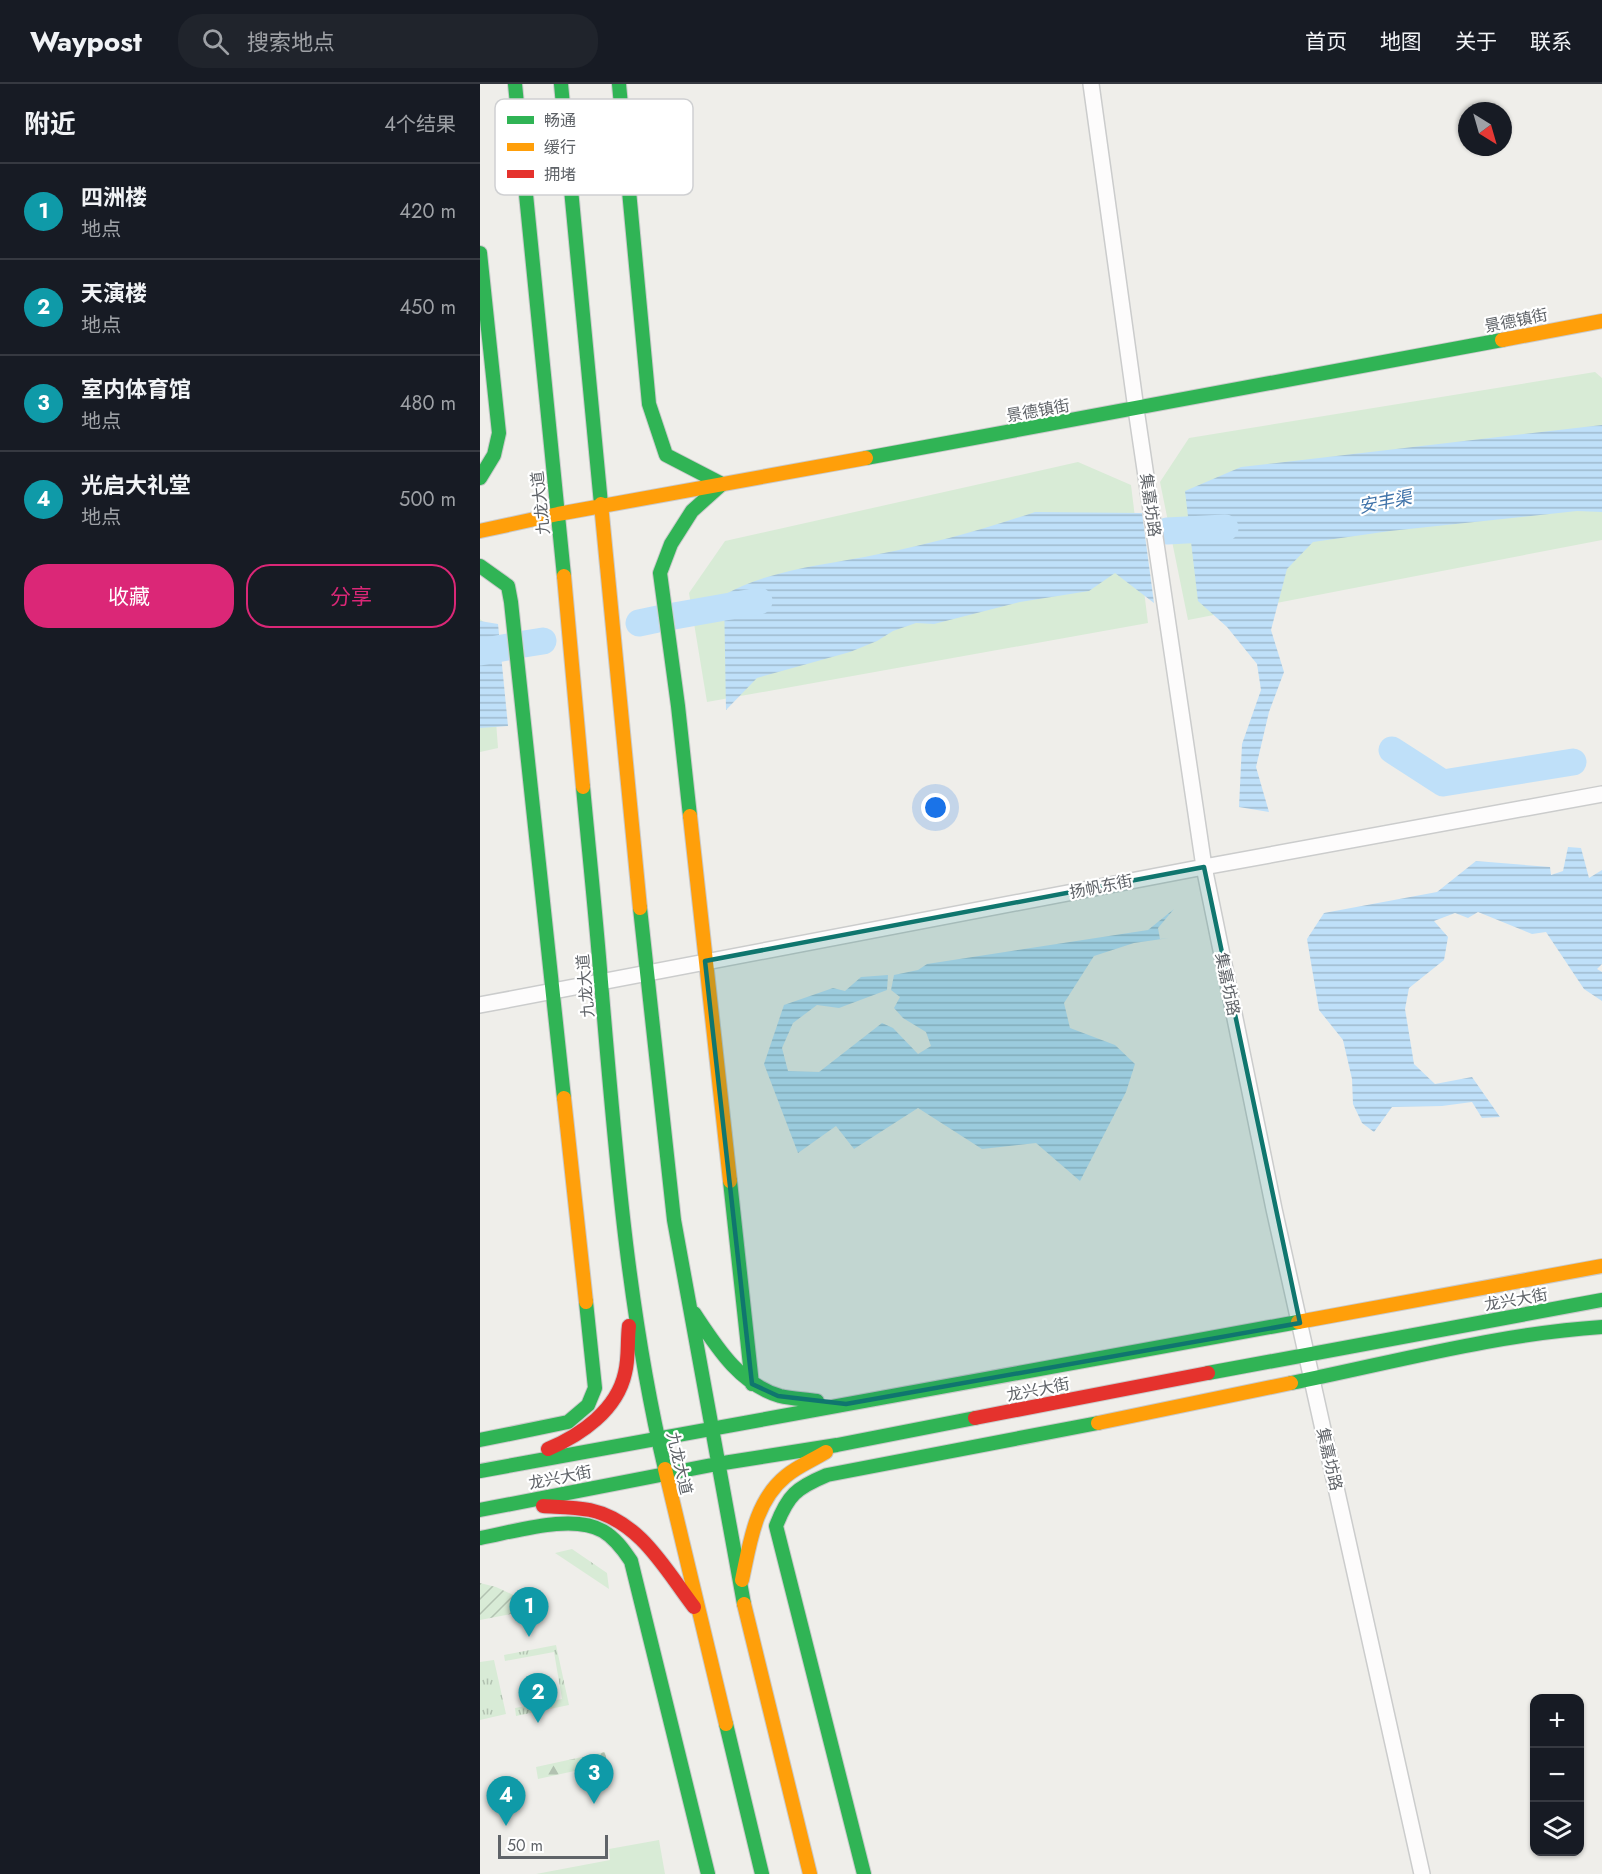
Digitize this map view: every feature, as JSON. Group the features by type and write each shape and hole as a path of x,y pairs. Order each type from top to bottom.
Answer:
{"main road":[{"name":"九龙大道","path":"514,84 516,99"},
{"path":"561,84 562,99"},
{"path":"619,84 620,99"},
{"name":"九龙大道","path":"525,195 558,514 613,1133 632,1294 657,1436 762,1874"},
{"path":"572,195 646,972 674,1220 740,1589 810,1874"},
{"path":"629,195 649,404 666,455 722,484 692,511 671,543 660,573 678,706 752,1384"},
{"path":"480,253 499,433 494,455 480,478"},
{"name":"景德镇街","path":"480,531 558,514 1136,409 1602,321"},
{"path":"480,566 508,585 511,602 595,1388 588,1405 568,1422 480,1440"},
{"name":"龙兴大街","path":"480,1471 657,1436 1300,1323 1602,1266"},
{"path":"499,1467 567,1442 605,1411 624,1377 632,1294"},
{"name":"龙兴大街","path":"480,1510 1602,1300"},
{"path":"688,1305 720,1351 752,1384 778,1396 846,1404"},
{"path":"864,1874 776,1526 786,1500 801,1486 827,1475 969,1449 1312,1379 1384,1364 1435,1350 1551,1330 1602,1327"},
{"path":"740,1589 758,1513 767,1497 780,1480 837,1445"},
{"path":"511,1504 590,1510 617,1520 638,1534 700,1615"},
{"path":"480,1538 560,1523 584,1523 606,1532 623,1548 631,1562 708,1874"}],"street":[{"name":"集嘉坊路","path":"1091,84 1136,409 1204,867 1306,1354 1422,1874"},
{"name":"扬帆东街","path":"480,1005 601,980 1602,794"},
{"path":"767,1497 786,1500"}],"highlighted area":[{"path":"1204,867 1300,1323 846,1404 778,1396 752,1384 705,961"}],"green space":[{"path":"1595,372 1602,378 1602,540 1188,620 1160,482 1189,438"},
{"path":"1078,462 1131,485 1148,623 707,702 689,593 725,541"},
{"path":"480,619 489,627 498,748 480,752"},
{"path":"572,1549 607,1573 609,1589 555,1553"},
{"path":"480,1583 496,1587 542,1608 480,1620"},
{"path":"556,1645 569,1705 516,1716 515,1708 562,1699 554,1652 505,1661 504,1655"},
{"path":"494,1660 506,1714 480,1720 480,1662"},
{"path":"605,1752 609,1771 581,1776 579,1770 538,1779 536,1767"},
{"path":"659,1840 665,1874 536,1874 610,1860 609,1849"}],"water":[{"path":"1602,425 1602,512 1577,511 1390,531 1313,542 1287,569 1271,630 1284,672 1269,712 1256,767 1269,812 1239,807 1242,744 1261,690 1257,664 1227,627 1198,601 1185,491 1241,467"},
{"path":"1035,512 1142,513 1154,603 1115,573 1089,591 1020,602 934,624 916,623 893,631 877,641 850,652 757,678 726,710 724,595 760,579 799,569 919,546"},
{"path":"480,621 498,624 508,726 480,728"},
{"path":"1568,847 1581,848 1589,878 1602,870 1602,964 1597,969 1602,972 1602,1001 1584,989 1546,932 1532,934 1478,912 1468,918 1455,913 1434,921 1448,937 1444,960 1409,988 1405,1009 1414,1064 1435,1084 1472,1077 1500,1117 1482,1118 1472,1102 1442,1106 1392,1107 1374,1132 1362,1123 1353,1104 1352,1079 1343,1040 1319,1010 1307,939 1324,913 1437,892 1476,861 1550,867 1551,875 1563,871"},
{"path":"1174,909 1158,928 1160,939 1169,938 1134,943 1094,956 1064,1003 1070,1028 1115,1045 1135,1064 1126,1092 1080,1181 1036,1143 982,1149 918,1108 854,1149 836,1126 798,1153 764,1064 784,1005 833,988 845,991 861,977 888,975 887,990 839,1008 817,1005 793,1023 782,1048 788,1071 819,1072 882,1023 893,1028 918,1054 931,1046 926,1032 903,1018 894,1008 900,997 891,990 894,975 918,970 927,964 1148,930"}],"waterway":[{"name":"安丰渠","path":"1167,531 1225,528"},
{"path":"674,616 759,601"},
{"path":"639,623 658,619"},
{"path":"524,644 543,641"},
{"path":"480,652 508,647"},
{"path":"1392,750 1443,783 1573,762"}],"traffic: fast":[{"path":"515,84 516,99"},
{"path":"561,84 562,99"},
{"path":"619,84 620,99"},
{"path":"526,195 564,576"},
{"path":"572,195 601,504"},
{"path":"629,195 649,404 666,455 722,484 692,511 671,544 660,573 690,816"},
{"path":"480,253 499,433 494,455 480,478"},
{"path":"866,458 1502,340"},
{"path":"480,566 508,586 511,602 564,1098"},
{"path":"583,787 624,1227 641,1348 665,1469"},
{"path":"640,908 674,1220 744,1604"},
{"path":"730,1181 752,1384"},
{"path":"1208,1373 1602,1300"},
{"path":"480,1440 568,1422 588,1405 595,1388 586,1302"},
{"path":"694,1313 720,1351 752,1383 780,1396 817,1401"},
{"path":"480,1471 1298,1322"},
{"path":"1291,1383 1484,1342 1602,1327"},
{"path":"480,1510 717,1464 837,1445 975,1418"},
{"path":"864,1874 776,1526 785,1507 800,1489 827,1475 1098,1423"},
{"path":"480,1538 526,1528 559,1524 590,1526 603,1531 615,1540 631,1561 708,1874"},
{"path":"726,1724 762,1874"}],"traffic: slow":[{"path":"1502,340 1602,321"},
{"path":"480,531 558,514 866,458"},
{"path":"601,504 640,908"},
{"path":"564,576 583,787"},
{"path":"690,816 730,1181"},
{"path":"564,1098 586,1302"},
{"path":"1298,1322 1602,1266"},
{"path":"1098,1423 1291,1383"},
{"path":"742,1580 755,1524 767,1498 786,1476 826,1452"},
{"path":"665,1469 726,1724"},
{"path":"744,1604 810,1874"}],"traffic: jam":[{"path":"548,1449 585,1429 606,1410 614,1399 621,1386 626,1367 629,1326"},
{"path":"975,1418 1208,1373"},
{"path":"543,1506 590,1510 623,1524 650,1548 694,1607"}],"place":[{"name":"四洲楼","path":"529,1637"},
{"name":"天演楼","path":"538,1723"},
{"name":"室内体育馆","path":"594,1804"},
{"name":"光启大礼堂","path":"506,1826"}]}
